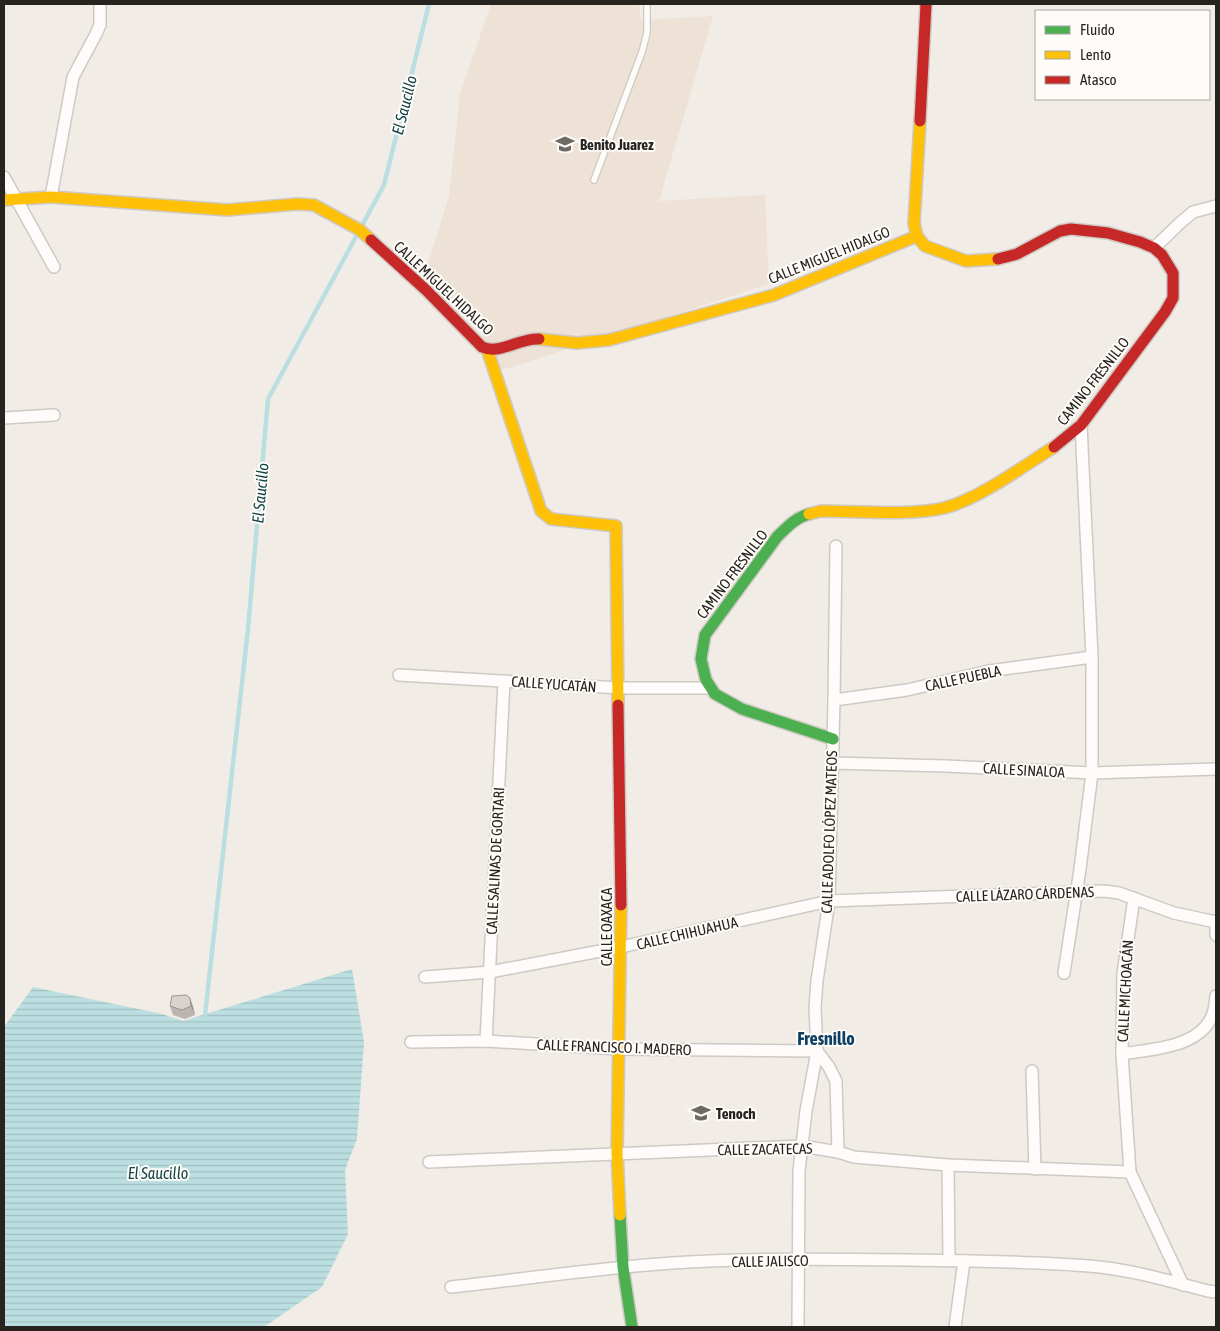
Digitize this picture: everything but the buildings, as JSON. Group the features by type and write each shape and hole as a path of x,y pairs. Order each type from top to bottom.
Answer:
{"street":[{"path":"51,197 73,76 100,25 100,4"},
{"path":"917,236 914,224 926,4"},
{"path":"4,177 54,267"},
{"name":"CALLE MIGUEL HIDALGO","path":"4,200 51,197 227,210 297,204 314,205 360,230 426,290 486,349 496,350 522,340 535,338 592,344 609,340 774,294 917,236"},
{"path":"1154,248 1193,212 1216,206"},
{"name":"CAMINO FRESNILLO","path":"710,688 701,659 705,635 777,537 788,525 800,517 821,511 904,512 943,508 971,498 1059,444 1081,425 1174,298 1173,273 1169,264 1154,248 1108,233 1071,229 1060,231 1017,254 993,260 966,261 925,246 917,236"},
{"name":"CALLE OAXACA","path":"486,349 541,511 551,519 616,526 622,947 618,1048 617,1153 624,1267 632,1327"},
{"path":"4,418 54,415"},
{"path":"1064,973 1092,773 1092,657 1081,425"},
{"name":"CALLE ADOLFO LÓPEZ MATEOS","path":"798,1327 799,1170 816,1051 815,1008 817,981 829,900 836,546"},
{"name":"CALLE PUEBLA","path":"834,700 906,690 989,671 1092,657"},
{"name":"CALLE YUCATÁN","path":"399,675 619,688 710,688"},
{"name":"CALLE SALINAS DE GORTARI","path":"486,1041 504,680"},
{"path":"710,688 722,698 742,709 833,739"},
{"name":"CALLE SINALOA","path":"832,763 1092,773 1216,769"},
{"name":"CALLE LÁZARO CÁRDENAS","path":"829,900 1104,891 1119,893 1174,913 1216,921"},
{"name":"CALLE MICHOACÁN","path":"1130,1172 1122,1054 1123,973 1134,898"},
{"name":"CALLE CHIHUAHUA","path":"425,977 490,972 622,947 829,900"},
{"path":"1216,921 1216,935"},
{"path":"1122,1054 1168,1046 1187,1040 1201,1031 1212,1016 1216,996"},
{"name":"CALLE FRANCISCO I. MADERO","path":"412,1042 486,1041 618,1048 816,1051"},
{"path":"816,1051 829,1067 836,1081 838,1152"},
{"path":"1032,1071 1035,1168"},
{"name":"CALLE ZACATECAS","path":"429,1162 802,1146 838,1152 854,1157 948,1165 1130,1172"},
{"path":"948,1165 949,1261"},
{"path":"1130,1172 1183,1285"},
{"name":"CALLE JALISCO","path":"451,1287 673,1263 799,1260 964,1260 1090,1266 1216,1292"},
{"path":"955,1327 964,1260"}],"lane":[{"path":"594,180 642,52 647,33 648,4"}],"shaded area":[{"name":"Benito Juarez","path":"491,4 639,4 641,20 713,16 659,201 765,195 769,284 496,372 481,330 423,280 449,196 460,94"}],"water":[{"name":"El Saucillo","path":"352,969 364,1042 357,1139 345,1170 348,1234 322,1287 264,1327 4,1327 4,1027 33,987 162,1014 183,1021"}],"waterway":[{"name":"El Saucillo","path":"205,1015 248,629 268,399 384,185 429,4"}],"traffic: fast":[{"path":"809,514 795,520 777,537 705,635 701,659 706,680 715,694 742,709 833,739"},
{"path":"620,1215 623,1267 632,1327"}],"traffic: slow":[{"path":"920,121 914,224 917,236 925,246 966,261 998,259"},
{"path":"4,200 51,197 227,210 297,204 314,205 360,230 371,240"},
{"path":"539,339 577,343 609,340 774,295 917,236"},
{"path":"487,349 541,511 551,519 616,526 618,705"},
{"path":"809,514 821,511 915,512 944,508 986,490 1054,447"},
{"path":"620,1215 617,1153 621,905"}],"traffic: jam":[{"path":"920,121 926,4"},
{"path":"998,259 1017,254 1060,231 1071,229 1108,233 1154,248 1162,255 1173,273 1173,298 1165,312 1081,425 1054,447"},
{"path":"371,240 426,290 482,347 496,349 531,339 539,339"},
{"path":"618,705 621,905"}],"place":[{"name":"Benito Juarez","path":"565,144"},
{"name":"Tenoch","path":"701,1113"}],"district":[{"name":"Fresnillo","path":"826,1038"}]}
